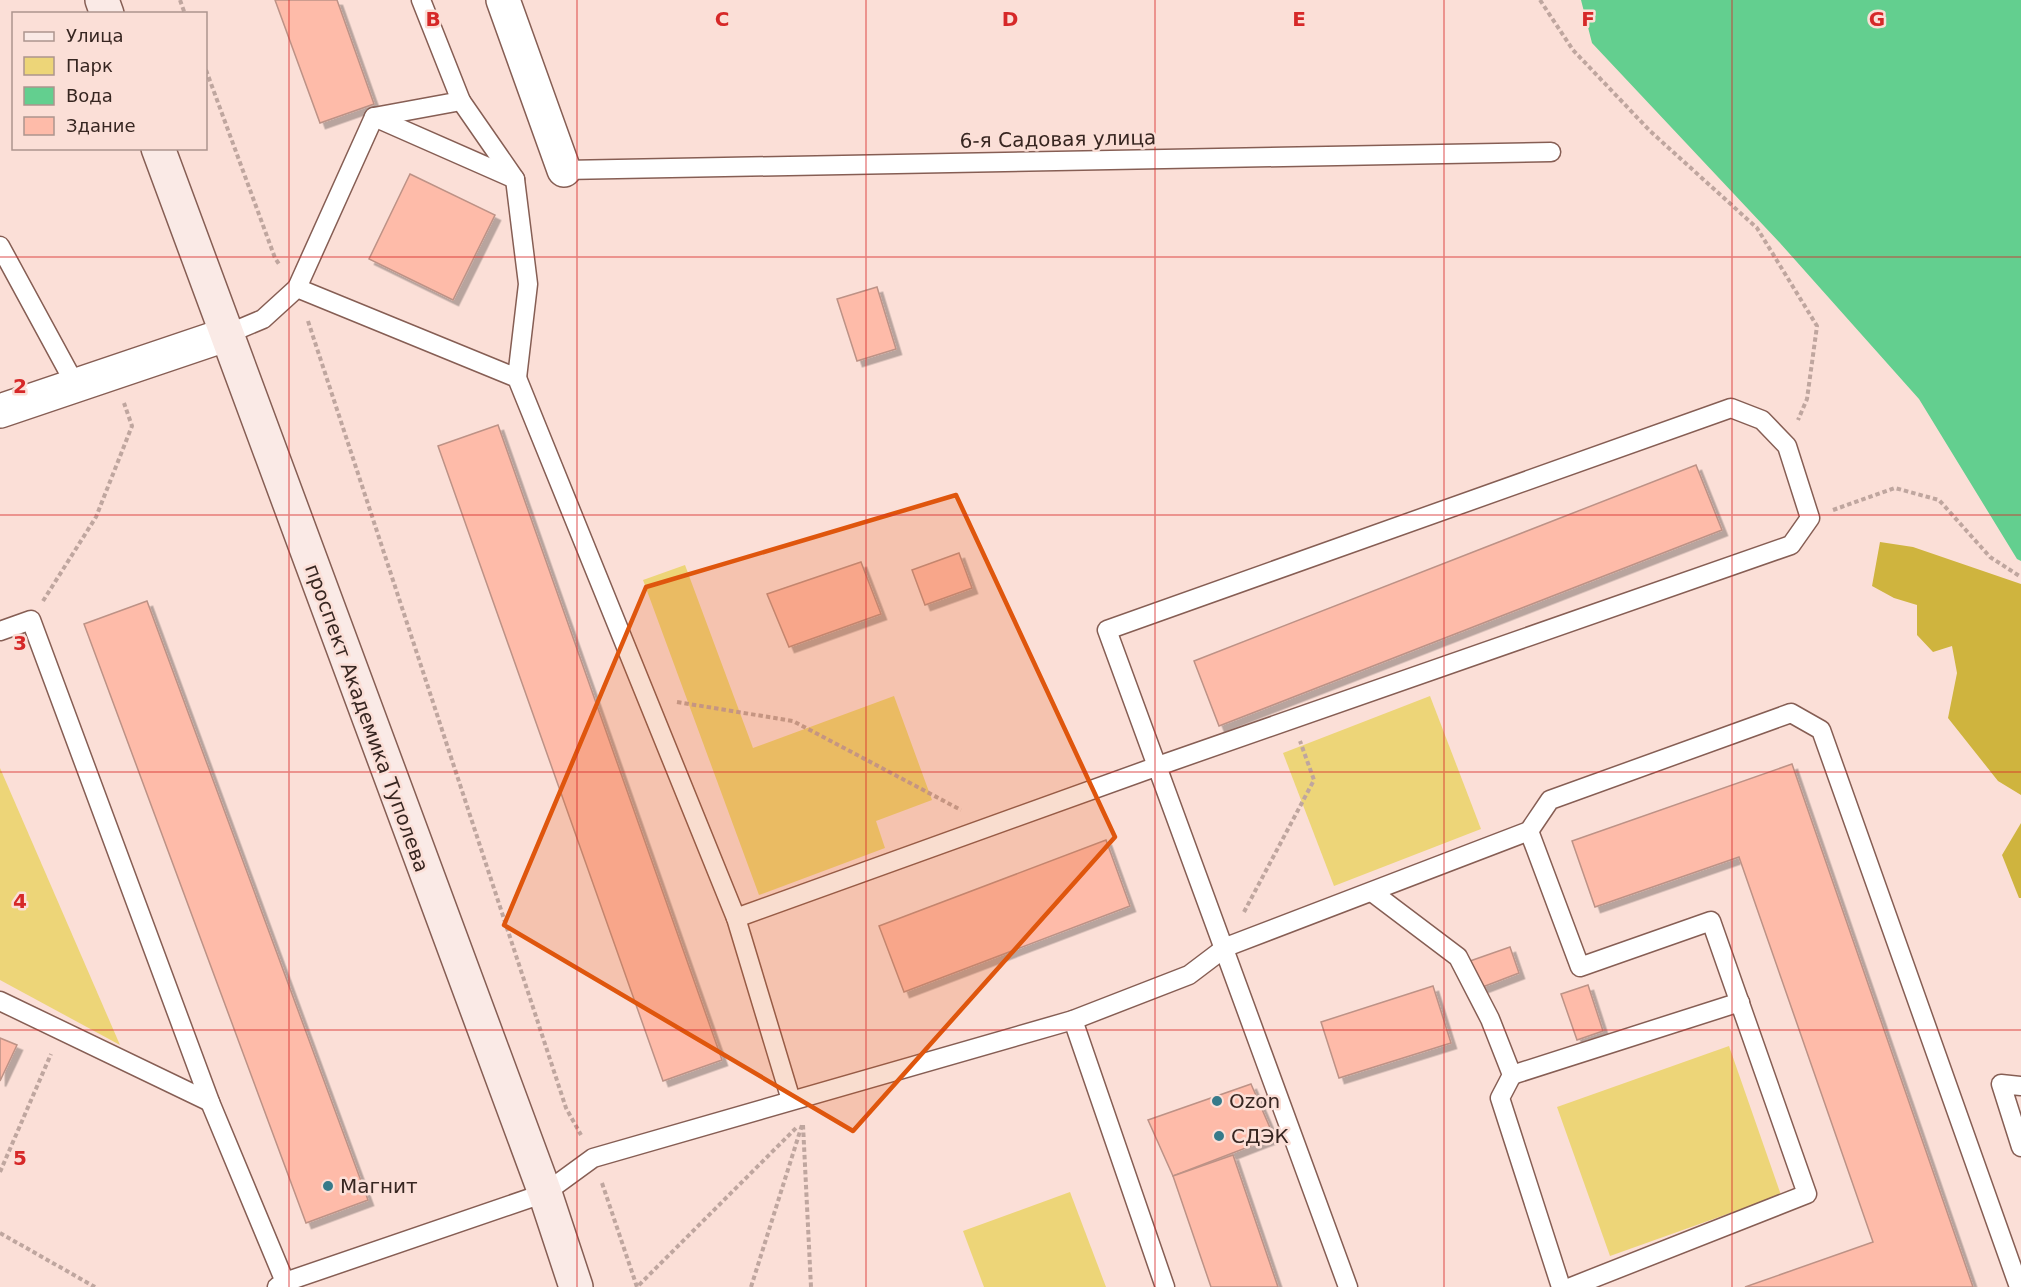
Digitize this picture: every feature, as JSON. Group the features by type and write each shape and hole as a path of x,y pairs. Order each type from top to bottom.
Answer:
{"main road":[{"name":"проспект Академика Туполева","path":"159,150 225,335 544,1193 576,1287"}],"street":[{"path":"503,0 564,170"},
{"path":"0,411 225,335"}],"lane":[{"path":"421,0 461,100 514,179 528,284 517,378 736,918 791,1100"},
{"path":"374,117 461,100"},
{"path":"225,335 263,320 297,288 374,117"},
{"path":"374,117 514,179"},
{"name":"6-я Садовая улица","path":"564,170 1551,152"},
{"path":"0,246 75,384"},
{"path":"297,288 517,378"},
{"path":"736,918 1158,766 1791,545 1810,518 1787,446 1762,420 1731,408 1107,630 1158,766 1226,947 1348,1287"},
{"path":"0,631 31,620 210,1102 281,1284 544,1193 593,1158 1073,1020 1190,975 1226,947 1528,831 1550,800 1791,713 1821,730 2019,1287"},
{"path":"1528,831 1580,967 1711,921 1807,1194 1571,1287"},
{"path":"1372,892 1458,957 1490,1019 1512,1075"},
{"path":"0,1001 210,1102"},
{"path":"1561,1287 1500,1098 1512,1075 1740,1002"},
{"path":"1073,1020 1165,1287"},
{"path":"2021,1086 2001,1084 2021,1147"}],"path":[{"path":"1540,0 1573,50 1650,131 1757,228 1817,326 1807,399 1787,446"},
{"path":"207,73 275,258 297,288 566,1108 593,1158 637,1287 803,1121"},
{"path":"31,620 96,517 132,426 112,372"},
{"path":"1810,518 1895,488 1939,500 1990,557 2021,577"},
{"path":"646,697 793,722 915,783 990,827"},
{"path":"1226,947 1314,780 1293,719"},
{"path":"0,1172 61,1031"},
{"path":"751,1287 803,1121"},
{"path":"803,1121 811,1287"},
{"path":"0,1233 95,1287"}],"highlighted area":[{"path":"956,495 1115,837 853,1131 504,925 646,587"}],"green space":[{"path":"685,565 753,748 894,696 932,800 876,821 885,848 759,895 643,580"},
{"path":"1430,696 1481,829 1334,886 1283,753"},
{"path":"0,768 120,1045 0,980"},
{"path":"1729,1046 1781,1195 1610,1256 1557,1107"},
{"path":"1070,1192 1106,1287 984,1287 963,1231"}],"shaded area":[{"path":"1880,542 1913,547 2021,584 2021,795 1998,781 1948,718 1957,673 1952,646 1933,652 1917,635 1917,605 1894,598 1872,586"},
{"path":"2021,823 2021,898 2019,898 2002,855"}],"water":[{"path":"1581,0 2021,0 2021,561 2017,559 1919,399 1780,243 1592,43"}],"building":[{"path":"275,0 337,0 374,104 320,123"},
{"path":"410,174 495,215 453,300 369,259"},
{"path":"877,287 896,349 857,361 837,299"},
{"path":"498,425 722,1060 663,1081 438,446"},
{"path":"1696,465 1722,530 1219,726 1194,661"},
{"path":"959,553 972,588 925,605 912,570"},
{"path":"861,562 881,614 789,647 767,594"},
{"path":"147,601 368,1200 306,1223 84,624"},
{"path":"1792,764 1973,1287 1745,1287 1873,1242 1739,857 1595,907 1572,841"},
{"path":"1106,840 1130,906 904,992 879,926"},
{"path":"1510,947 1519,973 1480,988 1470,961"},
{"path":"1588,985 1603,1031 1577,1040 1561,994"},
{"path":"1433,986 1451,1043 1339,1078 1321,1022"},
{"path":"0,1038 17,1045 0,1081"},
{"path":"1251,1084 1274,1137 1173,1176 1148,1120"},
{"path":"1233,1155 1278,1287 1211,1287 1173,1176"}],"place":[{"name":"Ozon","path":"1217,1101"},
{"name":"СДЭК","path":"1219,1136"},
{"name":"Магнит","path":"328,1186"}]}
